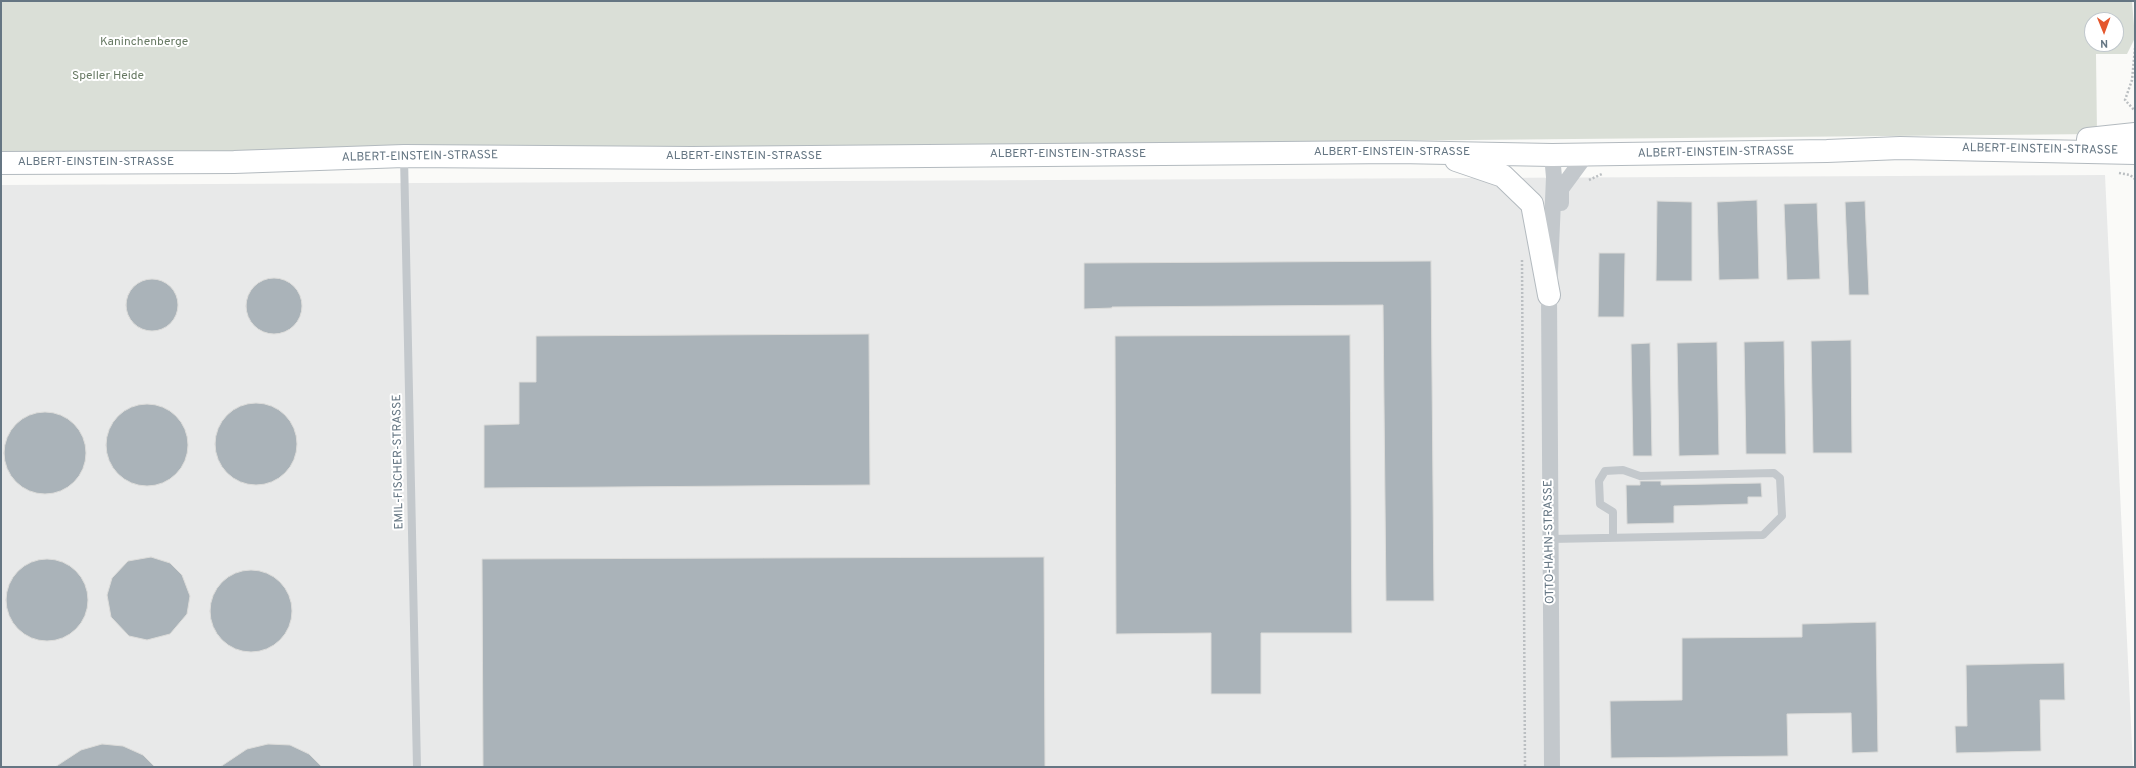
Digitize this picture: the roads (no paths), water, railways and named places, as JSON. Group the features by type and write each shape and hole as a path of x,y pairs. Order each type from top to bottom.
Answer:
{"main road":[{"path":"2114,137 2135,119"},
{"path":"1979,148 2135,134"},
{"name":"ALBERT-EINSTEIN-STRASSE","path":"1,163 234,162 404,156 692,158 1436,153 1552,155 1827,151 1900,148 1979,148 2135,152"},
{"path":"1827,151 1921,157 2101,163 2135,168"},
{"path":"1436,153 1502,176 1514,184 1532,204 1549,295"}],"street":[{"name":"OTTO-HAHN-STRASSE","path":"1550,317 1560,292 1561,189 1586,154"},
{"name":"OTTO-HAHN-STRASSE","path":"1552,155 1554,178 1549,295 1552,767"}],"lane":[{"name":"EMIL-FISCHER-STRASSE","path":"404,156 417,767"},
{"path":"1550,539 1613,538 1763,535 1782,516 1780,478 1774,473 1640,476 1623,470 1606,471 1599,481 1600,504 1613,512 1613,538"}],"park label":[{"name":"Kaninchenberge","path":"144,43"},
{"name":"Speller Heide","path":"108,77"}]}
